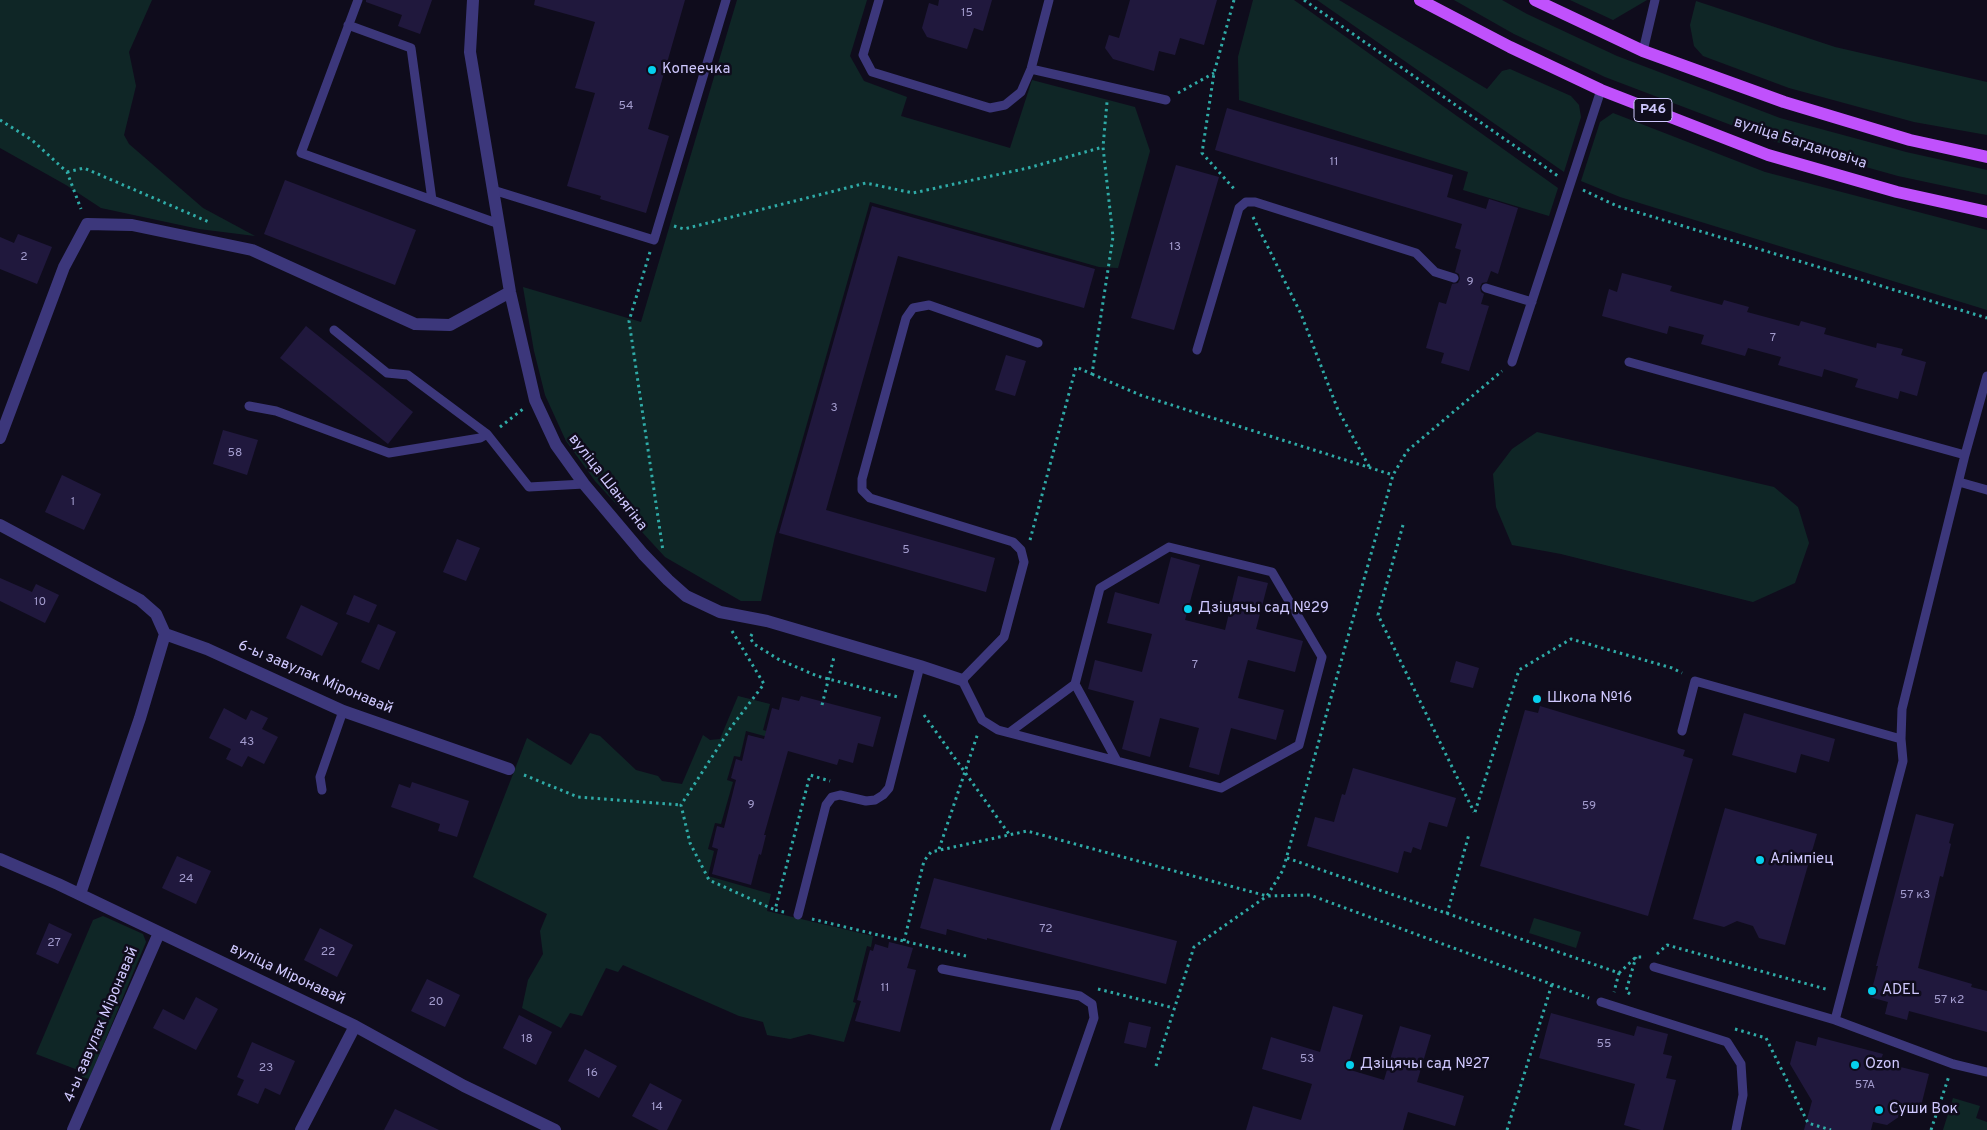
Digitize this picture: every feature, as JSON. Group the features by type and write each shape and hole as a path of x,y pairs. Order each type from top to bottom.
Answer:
{"main road":[{"name":"вуліца Багдановіча","path":"1420,0 1510,47 1601,90 1768,154 1897,192 1987,212"},
{"path":"1535,0 1643,51 1784,102 1910,140 1987,157"}],"street":[{"name":"вуліца Шанягіна","path":"473,0 470,52 510,292 535,400 556,445 584,484 643,554 686,596 720,612 767,620 962,680"},
{"path":"0,438 64,267 87,224 132,225 252,250 415,324 450,325 510,292"},
{"path":"0,525 140,600 156,614 165,634 140,718 80,894"},
{"name":"6-ы завулак Міронавай","path":"165,634 207,649 343,711 509,769"},
{"name":"вуліца Міронавай","path":"0,859 80,894 356,1026 464,1086 555,1130"},
{"name":"4-ы завулак Міронавай","path":"73,1130 159,933"},
{"path":"301,1130 356,1026"}],"lane":[{"path":"358,0 301,153 499,224"},
{"path":"493,190 654,240 726,0"},
{"path":"879,0 863,55 872,72 990,108 1005,105 1021,92 1031,69 1050,0"},
{"path":"1643,51 1655,0"},
{"path":"348,25 412,48 432,200"},
{"path":"1031,69 1166,100"},
{"path":"1512,362 1601,90"},
{"path":"1197,350 1239,208 1246,202 1255,202 1416,254 1436,272 1454,278"},
{"path":"1486,288 1532,302"},
{"path":"1010,732 1075,684 1100,588 1170,547 1272,572 1322,657 1299,745 1221,788 998,730 982,720 962,680 1004,638 1024,562 1022,550 1013,542 870,498 862,490 862,479 906,318 913,308 929,304 1038,343"},
{"path":"334,330 387,373 408,375 487,434 529,486 584,484"},
{"path":"1629,362 1965,455"},
{"path":"1835,1020 1903,762 1901,739 1902,709 1965,455 1987,376"},
{"path":"249,406 276,412 389,453 480,438 487,434"},
{"path":"1959,482 1987,490"},
{"path":"798,916 826,804 832,797 840,795 866,801 875,800 889,788 920,666"},
{"path":"1682,731 1695,681 1901,739"},
{"path":"1075,684 1117,760"},
{"path":"322,790 320,777 343,711"},
{"path":"1654,967 1835,1020 1953,1064 1987,1072"},
{"path":"942,969 1080,996 1092,1004 1094,1018 1055,1130"},
{"path":"1606,1004 1728,1042 1741,1064 1743,1095 1736,1130"}],"path":[{"path":"1234,0 1214,73 1202,153 1246,202 1302,314 1338,410 1370,468"},
{"path":"1304,0 1569,184 1617,206 1987,318"},
{"path":"1166,100 1214,73"},
{"path":"1092,374 1113,237 1103,147 1109,87"},
{"path":"0,120 32,140 67,172 87,224"},
{"path":"659,223 684,229 866,183 913,193 1028,168 1103,147"},
{"path":"67,172 84,168 212,224"},
{"path":"654,240 629,321 663,552"},
{"path":"1024,562 1076,367 1140,395 1393,475"},
{"path":"487,434 505,424 535,400"},
{"path":"1402,525 1378,614 1475,812 1519,670 1570,639 1672,668 1695,681"},
{"path":"720,612 764,684 732,726 681,805 690,843 709,880 775,910 971,958"},
{"path":"752,631 750,638 754,644 778,659 817,676 902,697 903,691"},
{"path":"822,705 834,655 843,658"},
{"path":"912,698 1009,834"},
{"path":"938,849 982,720"},
{"path":"509,769 578,797 681,805"},
{"path":"775,910 810,775 836,783"},
{"path":"904,941 924,861 931,852 1027,830 1267,896 1310,894 1606,1004 1619,973 1636,957 1652,958 1668,945 1841,994"},
{"path":"1447,914 1469,834"},
{"path":"1287,858 1619,973"},
{"path":"1626,991 1636,957"},
{"path":"1507,1130 1552,984"},
{"path":"1096,989 1174,1008"},
{"path":"1931,1130 1953,1064"}],"green space":[{"path":"0,0 152,0 129,52 136,86 124,135 129,144 203,208 255,236 199,229 101,208 66,185 0,148"},
{"path":"737,0 867,0 850,56 864,81 907,97 901,116 1010,148 1032,80 1135,107 1150,151 1118,268 1099,267 870,202 775,536 761,601 741,601 665,557 595,481 566,441 545,395 534,351 523,287 641,322"},
{"path":"1253,0 1294,0 1558,188 1549,216 1463,190 1468,172 1239,100 1238,57"},
{"path":"1317,0 1339,0 1487,89 1502,71 1510,69 1571,96 1579,105 1581,117 1564,172"},
{"path":"1454,0 1502,0 1527,14 1617,56 1780,118 1906,152 1987,170 1987,195 1898,176 1773,141 1605,77 1514,34"},
{"path":"1570,0 1647,0 1613,20"},
{"path":"1696,1 1835,47 1987,82 1987,135 1914,122 1789,88 1703,56 1694,46 1690,25"},
{"path":"1613,113 1765,172 1987,230 1987,310 1620,197 1581,181 1600,122"},
{"path":"1537,432 1774,487 1798,507 1809,543 1795,583 1753,602 1561,554 1512,545 1496,507 1493,474 1512,449"},
{"path":"738,696 770,704 763,730 770,732 768,737 746,731 740,757 734,756 727,780 733,782 721,824 715,823 708,849 714,851 708,876 771,894 767,911 873,936 871,947 867,946 853,1002 856,1003 844,1042 809,1034 790,1039 767,1035 763,1022 739,1016 623,965 618,972 606,968 582,1016 570,1013 561,1028 522,1008 528,980 543,954 540,931 547,914 473,877 527,738 571,765 590,733 600,736 636,770 658,776 662,781 682,784 703,735 710,740 720,739"},
{"path":"103,916 143,934 146,942 89,1079 82,1077 78,1070 36,1054 93,920"},
{"path":"1534,918 1581,932 1576,948 1529,933"},
{"path":"1953,1098 1980,1106 1976,1118 1987,1122 1987,1130 1943,1130"}],"building":[{"path":"366,0 432,0 420,34 398,26 402,15 366,2"},
{"path":"535,0 685,0 648,129 669,136 646,213 600,199 601,196 567,186 595,93 575,88 595,22 534,5"},
{"path":"939,0 992,0 983,31 974,28 967,49 927,37 922,28 929,3 938,6"},
{"path":"1130,0 1217,0 1204,45 1180,38 1175,55 1159,51 1154,71 1113,59 1105,48 1109,35 1119,38"},
{"path":"1227,108 1453,175 1447,197 1486,209 1489,199 1518,208 1498,274 1491,271 1487,282 1482,283 1480,287 1481,292 1484,294 1481,304 1489,306 1469,371 1441,363 1444,353 1426,348 1439,302 1446,304 1452,284 1458,283 1460,279 1459,274 1455,272 1461,250 1455,248 1462,224 1215,150"},
{"path":"1176,165 1219,177 1174,330 1131,318"},
{"path":"285,180 416,230 395,285 264,234"},
{"path":"872,206 1095,269 1084,308 898,256 826,510 995,558 986,592 779,533"},
{"path":"18,234 52,247 37,284 0,269 0,237 14,243"},
{"path":"1622,273 1672,286 1670,291 1722,305 1724,300 1749,307 1747,312 1799,326 1801,321 1826,328 1824,334 1876,348 1877,343 1903,349 1901,355 1926,362 1917,396 1900,391 1898,399 1855,387 1858,379 1824,369 1822,377 1778,365 1781,357 1748,348 1745,356 1701,344 1704,335 1669,326 1667,334 1602,316 1609,289 1617,292"},
{"path":"306,326 413,412 388,444 280,358"},
{"path":"1006,355 1026,361 1015,396 995,390"},
{"path":"223,430 258,440 247,475 213,464"},
{"path":"62,475 101,494 84,530 45,512"},
{"path":"457,539 480,548 466,581 443,572"},
{"path":"1171,557 1200,565 1185,620 1225,630 1238,576 1268,583 1256,629 1303,641 1295,672 1248,660 1238,698 1284,710 1276,740 1231,728 1219,775 1189,767 1199,728 1160,718 1150,757 1122,749 1134,701 1088,689 1095,660 1142,672 1152,634 1107,623 1115,592 1159,604"},
{"path":"0,578 32,592 36,584 59,595 45,623 0,601"},
{"path":"354,595 377,605 369,623 346,614"},
{"path":"301,605 338,623 322,656 286,638"},
{"path":"378,624 396,632 379,670 361,662"},
{"path":"1456,661 1479,668 1473,688 1450,682"},
{"path":"801,696 881,717 873,747 858,743 853,763 839,759 837,765 788,751 764,835 766,835 761,855 759,854 751,885 712,874 718,849 712,847 717,826 724,828 736,780 731,778 736,759 742,761 748,735 764,739 772,708 779,710 782,697 799,701"},
{"path":"1540,706 1685,750 1683,756 1693,759 1648,916 1480,866 1525,710 1538,713"},
{"path":"224,708 246,720 251,710 268,718 262,729 278,737 264,764 248,756 242,767 226,759 231,749 209,738"},
{"path":"1744,713 1835,739 1829,762 1801,754 1796,773 1732,755"},
{"path":"1353,768 1456,798 1447,827 1429,822 1421,850 1413,847 1411,853 1404,851 1398,873 1307,846 1315,817 1334,822 1342,794 1345,795"},
{"path":"412,782 469,801 457,837 438,831 440,824 391,807 399,784 410,788"},
{"name":"Алімпіец","path":"1725,808 1817,834 1785,945 1759,938 1753,926 1737,921 1724,927 1693,919"},
{"path":"1916,814 1954,824 1943,877 1940,876 1918,968 1972,984 1971,987 1987,991 1987,1032 1909,1011 1907,1020 1885,1014 1888,1002 1870,997 1878,966 1876,966"},
{"path":"177,856 211,871 196,904 162,888"},
{"path":"934,878 1177,941 1166,984 987,938 987,940 947,929 946,935 920,928"},
{"path":"49,923 72,934 58,964 36,954"},
{"path":"320,928 353,945 337,977 304,960"},
{"path":"889,942 913,948 907,968 916,970 900,1032 855,1021 861,1001 857,1000 870,950 873,951 875,944 888,948"},
{"path":"427,979 460,995 445,1027 411,1011"},
{"path":"196,997 218,1009 196,1050 153,1028 163,1009 184,1020"},
{"path":"1333,1006 1363,1015 1347,1069 1384,1080 1400,1026 1431,1035 1417,1082 1464,1096 1455,1126 1408,1112 1403,1130 1246,1130 1253,1106 1301,1120 1312,1084 1262,1069 1271,1037 1320,1052"},
{"path":"1551,1013 1634,1036 1637,1026 1668,1034 1663,1054 1672,1056 1666,1078 1676,1080 1663,1130 1641,1130 1624,1125 1635,1084 1539,1058"},
{"path":"519,1015 552,1032 536,1065 503,1048"},
{"path":"1129,1022 1151,1027 1146,1048 1124,1043"},
{"path":"1818,1037 1883,1054 1880,1062 1929,1074 1921,1106 1906,1112 1887,1125 1873,1122 1871,1130 1804,1130 1812,1101 1790,1064 1796,1041 1816,1046"},
{"path":"252,1042 295,1061 280,1095 265,1088 258,1104 237,1095 244,1080 237,1077"},
{"path":"585,1049 617,1066 599,1098 568,1081"},
{"path":"650,1083 682,1100 667,1130 659,1130 632,1116"},
{"path":"395,1109 439,1130 384,1130"}],"place":[{"name":"Копеечка","path":"652,70"},
{"name":"Дзіцячы сад №29","path":"1188,609"},
{"name":"Школа №16","path":"1537,699"},
{"name":"Алімпіец","path":"1760,860"},
{"name":"ADEL","path":"1872,991"},
{"name":"Дзіцячы сад №27","path":"1350,1065"},
{"name":"Ozon","path":"1855,1065"},
{"name":"Суши Вок","path":"1879,1110"}]}
